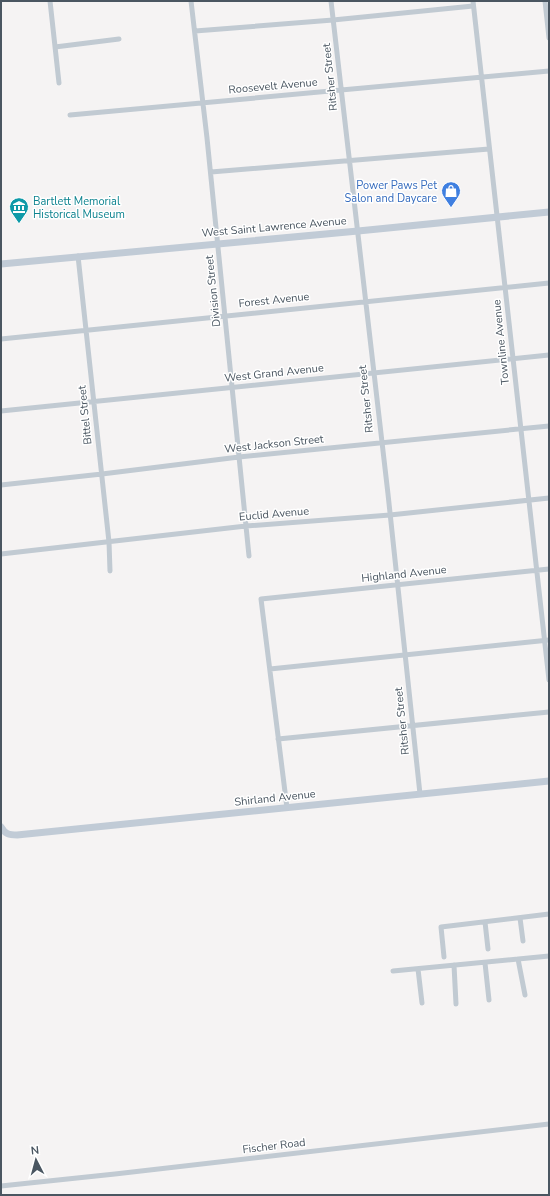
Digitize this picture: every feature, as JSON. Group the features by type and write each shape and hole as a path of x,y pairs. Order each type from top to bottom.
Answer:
{"street":[{"path":"50,1 59,83"},
{"name":"Division Street","path":"191,1 218,243 249,556"},
{"name":"Ritsher Street","path":"332,1 420,794"},
{"path":"545,1 549,38"},
{"path":"195,31 333,20 473,3"},
{"name":"Townline Avenue","path":"473,3 537,570 547,640 549,680"},
{"path":"55,47 119,39"},
{"name":"Roosevelt Avenue","path":"70,115 549,71"},
{"path":"210,172 489,149"},
{"name":"West Saint Lawrence Avenue","path":"1,264 549,212"},
{"name":"Bittel Street","path":"78,256 109,542 110,571"},
{"name":"Forest Avenue","path":"1,339 549,283"},
{"name":"West Grand Avenue","path":"1,411 549,356"},
{"name":"West Jackson Street","path":"1,484 102,474 238,457 549,426"},
{"name":"Euclid Avenue","path":"1,554 246,526 390,515 549,498"},
{"name":"Highland Avenue","path":"270,669 261,598 549,569"},
{"path":"287,808 270,669 547,640"},
{"path":"278,739 549,712"},
{"name":"Shirland Avenue","path":"3,829 16,835 549,781"},
{"path":"444,956 441,927 549,914"},
{"path":"520,918 523,941"},
{"path":"485,922 488,949"},
{"path":"393,971 549,956"},
{"path":"518,959 525,996"},
{"path":"485,962 489,1000"},
{"path":"454,965 456,1004"},
{"path":"418,969 422,1003"},
{"name":"Fischer Road","path":"1,1186 549,1124"}],"place":[{"name":"Power Paws Pet Salon and Daycare","path":"451,208"},
{"name":"Bartlett Memorial Historical Museum","path":"19,224"}]}
